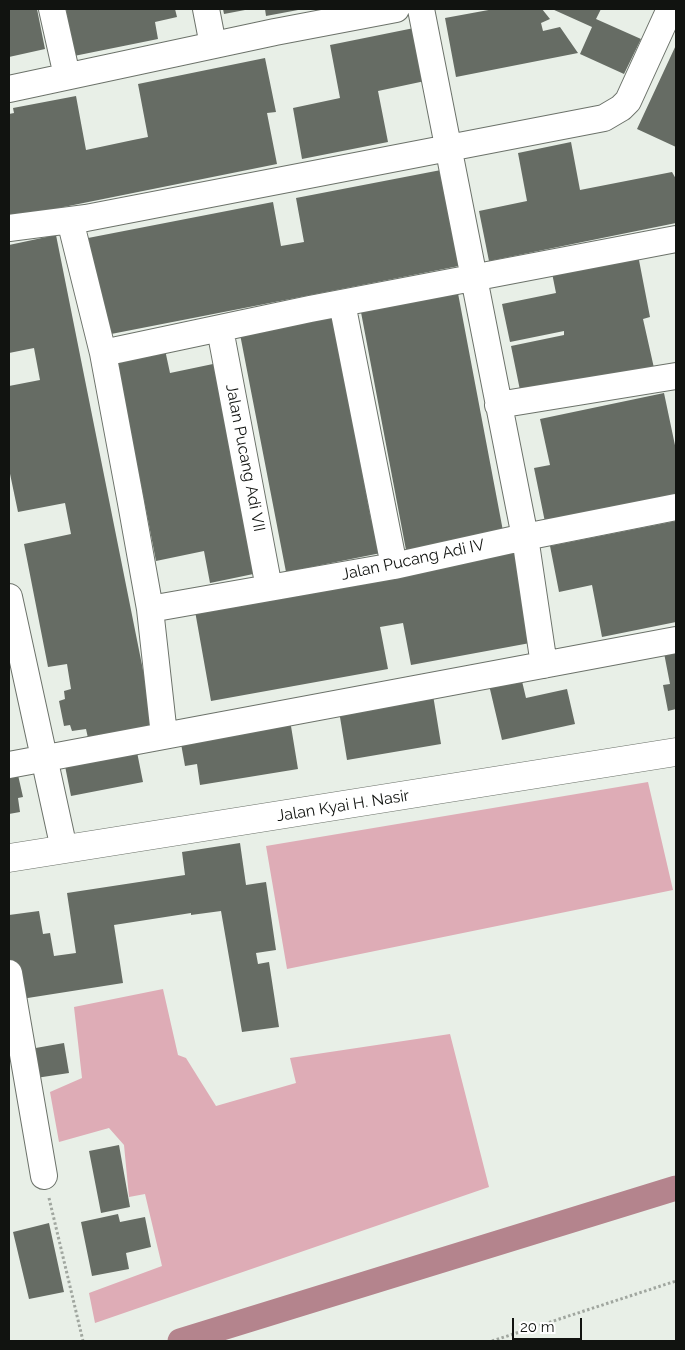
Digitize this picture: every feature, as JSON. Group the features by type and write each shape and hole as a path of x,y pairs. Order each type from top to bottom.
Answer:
{"main road":[{"name":"Jalan Kyai H. Nasir","path":"9,858 676,752"}],"street":[{"path":"52,9 67,76"},
{"path":"206,9 213,45"},
{"path":"9,89 213,45 396,9"},
{"path":"421,9 525,537 544,664"},
{"path":"9,228 70,220 604,118 628,101 670,9"},
{"path":"70,220 103,353 150,609 164,735"},
{"path":"103,353 342,303 676,239"},
{"path":"342,303 394,566"},
{"name":"Jalan Pucang Adi VII","path":"220,328 269,588"},
{"path":"498,405 676,376"},
{"name":"Jalan Pucang Adi IV","path":"150,609 394,566 525,537 676,507"},
{"path":"9,597 64,848"},
{"path":"9,765 676,640"},
{"path":"9,973 44,1176"}],"path":[{"path":"44,1176 83,1341"},
{"path":"492,1341 676,1282"}],"shaded area":[{"path":"648,782 673,890 287,969 266,846"},
{"path":"163,989 178,1055 186,1058 216,1106 296,1083 290,1058 450,1034 489,1187 95,1323 89,1293 162,1266 145,1194 129,1197 124,1145 109,1128 59,1142 50,1092 82,1078 74,1007"}],"building":[{"path":"9,9 37,9 45,49 9,57"},
{"path":"66,9 175,9 177,17 155,22 158,39 74,56"},
{"path":"223,9 245,9 245,10 224,14"},
{"path":"265,9 297,9 298,10 266,16"},
{"path":"494,9 542,9 550,19 541,23 543,31 560,27 578,53 456,77 445,18"},
{"path":"552,9 601,9 596,19 641,39 624,74 580,54 592,27"},
{"path":"414,28 425,81 378,91 388,142 302,159 293,108 340,98 330,45"},
{"path":"676,45 676,147 637,129"},
{"path":"265,58 276,112 267,113 277,164 9,218 9,114 14,113 13,108 76,96 86,150 148,137 138,84"},
{"path":"571,142 580,190 672,172 676,179 676,223 489,261 479,211 527,201 518,153"},
{"path":"441,170 459,266 106,335 88,238 273,202 281,246 304,242 296,198"},
{"path":"56,235 154,725 88,738 86,729 72,731 70,725 64,726 59,701 65,699 64,691 71,689 67,664 48,667 24,544 71,534 65,503 18,512 9,469 9,386 40,380 34,348 9,353 9,245"},
{"path":"638,255 650,317 643,319 654,368 521,395 511,346 564,335 564,331 510,342 502,304 556,293 552,273"},
{"path":"457,288 503,531 406,550 360,307"},
{"path":"331,311 371,520 379,519 386,552 286,572 239,329"},
{"path":"164,345 170,373 213,364 263,572 210,583 204,551 156,561 116,355"},
{"path":"664,393 676,450 676,494 545,522 534,468 550,465 540,419"},
{"path":"676,521 676,622 602,637 592,585 559,592 550,546"},
{"path":"514,553 530,643 411,665 403,623 380,627 388,669 211,701 195,611"},
{"path":"676,651 676,709 668,711 663,685 670,684 664,653"},
{"path":"521,677 526,698 567,689 575,724 502,740 489,685"},
{"path":"433,695 441,744 347,760 339,711"},
{"path":"290,720 298,769 200,785 197,764 185,766 180,738"},
{"path":"137,752 143,782 71,796 65,766"},
{"path":"18,775 23,797 18,798 20,812 9,814 9,777"},
{"path":"240,843 246,885 266,882 276,950 256,953 258,964 269,962 279,1027 242,1032 221,911 191,915 191,913 114,925 123,983 15,1000 9,956 9,915 39,911 43,934 50,933 54,956 76,953 67,893 185,875 182,852"},
{"path":"64,1043 69,1073 36,1078 30,1049"},
{"path":"119,1145 130,1207 101,1213 89,1151"},
{"path":"118,1214 120,1222 145,1217 151,1247 126,1253 129,1269 92,1276 81,1222"},
{"path":"49,1223 64,1292 29,1299 13,1232"}],"waterway":[{"path":"180,1341 676,1188"}]}
